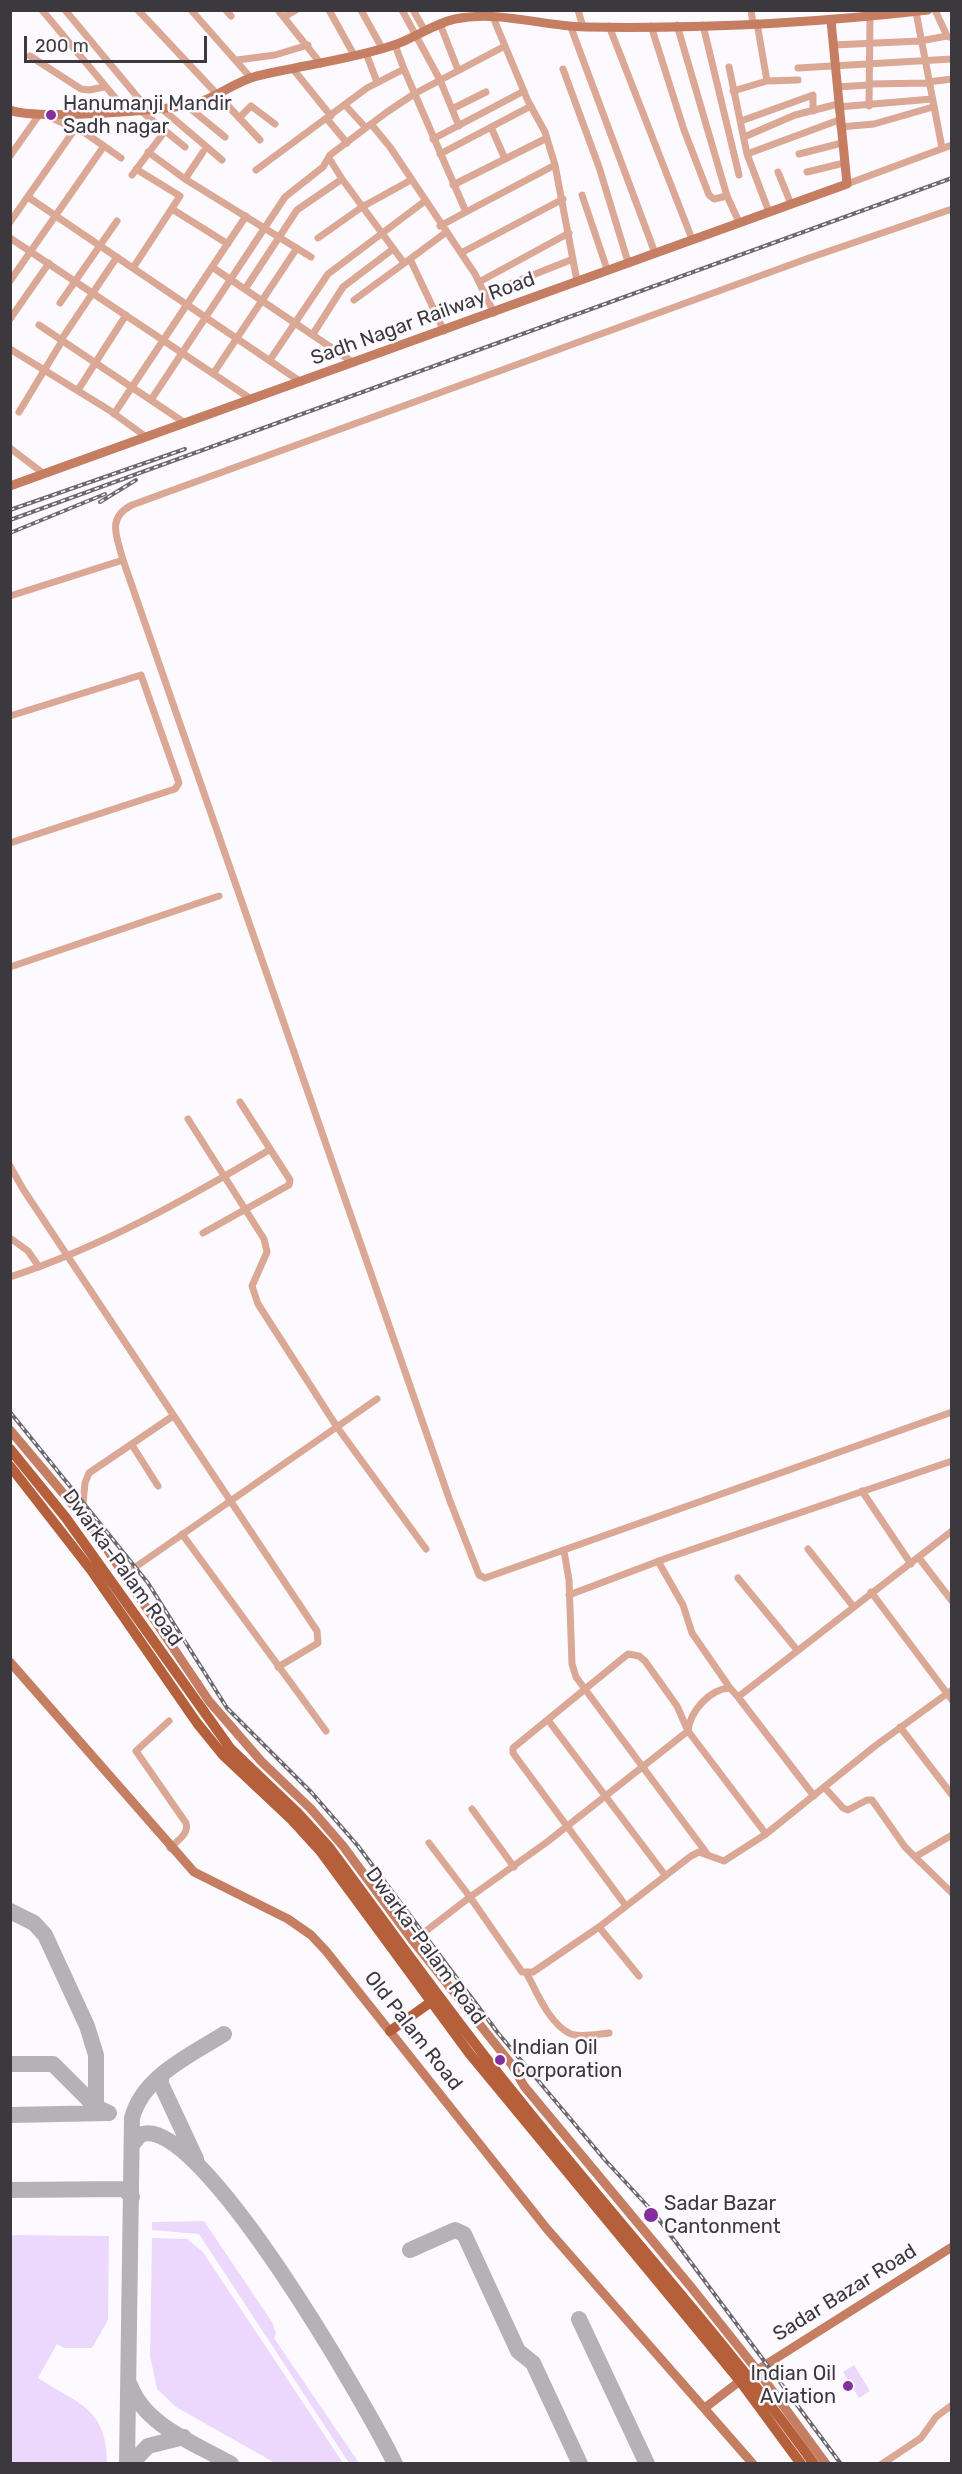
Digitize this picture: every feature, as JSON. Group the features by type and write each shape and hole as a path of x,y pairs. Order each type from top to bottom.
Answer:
{"main road":[{"name":"Dwarka-Palam Road","path":"10,1449 66,1518 230,1748 297,1811 329,1846 510,2089 743,2379"},
{"name":"Dwarka-Palam Road","path":"10,1466 91,1570 210,1739 223,1755 290,1818 321,1852 509,2104 814,2463"},
{"path":"390,2031 431,2002"},
{"path":"743,2379 801,2463"}],"street":[{"path":"42,10 127,112"},
{"path":"65,10 140,100 141,111 184,147"},
{"path":"138,10 261,140"},
{"path":"191,10 251,78"},
{"path":"278,10 321,64"},
{"path":"284,17 296,10"},
{"path":"329,10 354,56"},
{"path":"362,10 382,48"},
{"path":"402,10 421,33"},
{"path":"413,10 459,126"},
{"path":"578,10 583,27"},
{"path":"751,10 767,81"},
{"path":"830,10 847,184 951,145"},
{"path":"10,110 23,115 127,112 186,105 218,97 251,78 366,53 395,45 440,24 491,12 583,27 831,21 928,10"},
{"path":"833,45 920,41 949,37 935,10"},
{"path":"491,12 524,92 547,138 555,165 577,281"},
{"path":"916,12 942,148"},
{"path":"869,106 870,17"},
{"path":"440,24 458,70"},
{"path":"570,25 655,253"},
{"path":"703,25 739,175"},
{"path":"609,26 692,239"},
{"path":"651,26 684,130 710,195 714,199 727,196"},
{"path":"677,26 727,196 739,222"},
{"path":"237,60 275,55 308,45"},
{"path":"395,45 433,139 466,212"},
{"path":"151,400 285,197 323,167 329,158 368,126 414,94 505,46"},
{"path":"366,53 377,82"},
{"path":"30,56 84,90 104,87"},
{"path":"798,68 951,59"},
{"path":"729,67 747,154 769,212"},
{"path":"293,69 347,143"},
{"path":"256,170 377,82 404,69"},
{"path":"563,69 599,167 628,262"},
{"path":"837,87 951,79"},
{"path":"733,91 767,81 798,80"},
{"path":"452,109 486,92"},
{"path":"433,139 524,92"},
{"path":"741,121 813,95 813,111"},
{"path":"744,137 795,115 838,106 933,103"},
{"path":"747,154 840,124 874,124 933,103"},
{"path":"186,105 225,137"},
{"path":"345,105 368,126 411,180 442,229 461,253 494,313"},
{"path":"239,118 251,106 275,124"},
{"path":"440,154 531,106"},
{"path":"161,108 222,160"},
{"path":"41,114 75,129 122,158"},
{"path":"10,156 41,114"},
{"path":"491,127 505,159"},
{"path":"10,222 75,129"},
{"path":"133,268 179,195 134,172 165,131"},
{"path":"453,185 547,138"},
{"path":"799,154 842,143"},
{"path":"10,281 104,146"},
{"path":"148,152 185,179 311,257"},
{"path":"185,179 202,152"},
{"path":"329,158 380,233 407,261 444,331"},
{"path":"807,172 844,163"},
{"path":"354,300 407,261 442,229 466,212 555,165"},
{"path":"778,172 791,204"},
{"path":"245,289 300,206 342,179"},
{"path":"318,238 362,207 411,180"},
{"name":"Sadh Nagar Railway Road","path":"10,486 847,184"},
{"path":"582,195 607,269"},
{"path":"28,197 301,382"},
{"path":"461,253 562,199"},
{"path":"270,360 328,274 425,201"},
{"path":"172,209 228,244"},
{"path":"951,209 787,266 132,506 114,524 123,560 418,1412 478,1574 485,1578 564,1551 951,1412"},
{"path":"114,414 246,216"},
{"path":"60,303 117,221"},
{"path":"479,282 569,233"},
{"path":"10,238 251,399"},
{"path":"213,374 297,248"},
{"path":"313,334 344,286 393,249"},
{"path":"19,412 61,340 117,257"},
{"path":"485,294 573,259"},
{"path":"10,319 49,263"},
{"path":"212,267 354,363"},
{"path":"78,390 126,315"},
{"path":"39,326 185,423"},
{"path":"10,349 78,390 145,436"},
{"path":"10,448 45,474"},
{"path":"10,596 123,560"},
{"path":"10,716 141,675 179,783 175,789 10,843"},
{"path":"10,967 219,896"},
{"path":"203,1233 246,1207 290,1185 290,1180 240,1102"},
{"path":"188,1119 246,1207 267,1246 254,1277 253,1294 338,1427 426,1549"},
{"path":"10,1277 69,1256 225,1176 269,1150"},
{"path":"10,1166 319,1636 318,1643 312,1648 278,1668"},
{"path":"10,1238 28,1251 39,1267"},
{"path":"124,1575 377,1400"},
{"path":"82,1514 87,1475 173,1416"},
{"path":"10,1430 82,1514 209,1701 243,1741 311,1809 343,1846 412,1941 512,2065 524,2086 757,2370 826,2463"},
{"path":"132,1445 158,1486"},
{"path":"569,1595 658,1561 951,1461"},
{"path":"862,1491 911,1564"},
{"path":"738,1697 951,1531"},
{"path":"182,1534 326,1731"},
{"path":"808,1549 853,1606"},
{"path":"564,1551 569,1595 572,1664 582,1689 644,1767 709,1855"},
{"path":"919,1558 951,1601"},
{"path":"658,1561 683,1605 693,1633 730,1688 814,1796"},
{"path":"738,1578 797,1650"},
{"path":"527,1974 599,1927 665,1875 699,1852 724,1861 766,1834 900,1727 950,1695 871,1592"},
{"path":"626,1906 513,1753 516,1743 548,1720 582,1689 628,1654 639,1656 677,1706 688,1731 766,1834"},
{"name":"Old Palam Road","path":"10,1662 170,1848 194,1872 288,1919 311,1935 548,2229 753,2463"},
{"path":"412,1941 514,1867 644,1767 688,1731 693,1711 730,1688"},
{"path":"548,1720 604,1798 665,1875"},
{"path":"169,1721 136,1751 186,1823 188,1829 170,1848"},
{"path":"900,1727 951,1795"},
{"path":"825,1788 843,1808 848,1810 867,1800 872,1800 905,1847 951,1893"},
{"path":"472,1809 514,1867"},
{"path":"915,1857 951,1835"},
{"path":"429,1843 522,1972 527,1974 547,2009 560,2025 571,2034 609,2033"},
{"path":"599,1927 639,1976"},
{"name":"Sadar Bazar Road","path":"706,2407 743,2379 951,2247"},
{"path":"882,2463 921,2438 936,2417 951,2406"}],"shaded area":[{"path":"204,2221 272,2322 276,2334 274,2338 359,2463 349,2463 199,2234 152,2230 152,2222"},
{"path":"11,2235 109,2236 108,2320 92,2348 64,2348 57,2344 38,2378 87,2409 95,2418 106,2444 107,2463 11,2463"},
{"path":"152,2238 187,2239 203,2252 343,2463 275,2463 176,2407 157,2389 150,2356"},
{"path":"854,2365 870,2391 859,2398 843,2372"}],"taxiway":[{"path":"10,1911 34,1923 45,1935 87,2026 96,2055 96,2107 109,2113"},
{"path":"127,2464 132,2118 146,2090 157,2079 183,2059 224,2034"},
{"path":"10,2064 53,2064 96,2107"},
{"path":"161,2075 161,2084 196,2159"},
{"path":"10,2115 108,2113"},
{"path":"132,2145 140,2135 166,2139 201,2168 240,2214 319,2331 395,2464"},
{"path":"10,2190 124,2189 132,2197"},
{"path":"410,2250 455,2230 464,2234 518,2351 533,2363 580,2464"},
{"path":"579,2319 647,2464"},
{"path":"130,2385 147,2412 159,2422 187,2441 231,2464"},
{"path":"131,2464 148,2446 184,2437"}],"railway":[{"path":"10,520 952,178"},
{"path":"10,510 185,449"},
{"path":"100,502 136,480"},
{"path":"10,533 105,494"},
{"path":"10,1412 148,1583 227,1708 312,1793 358,1846 498,2033 605,2160 654,2213 841,2464"}],"place":[{"name":"Hanumanji Mandir Sadh nagar","path":"51,115"},
{"name":"Indian Oil Corporation","path":"500,2060"},
{"name":"Sadar Bazar Cantonment","path":"651,2215"},
{"name":"Indian Oil Aviation","path":"848,2386"}]}
